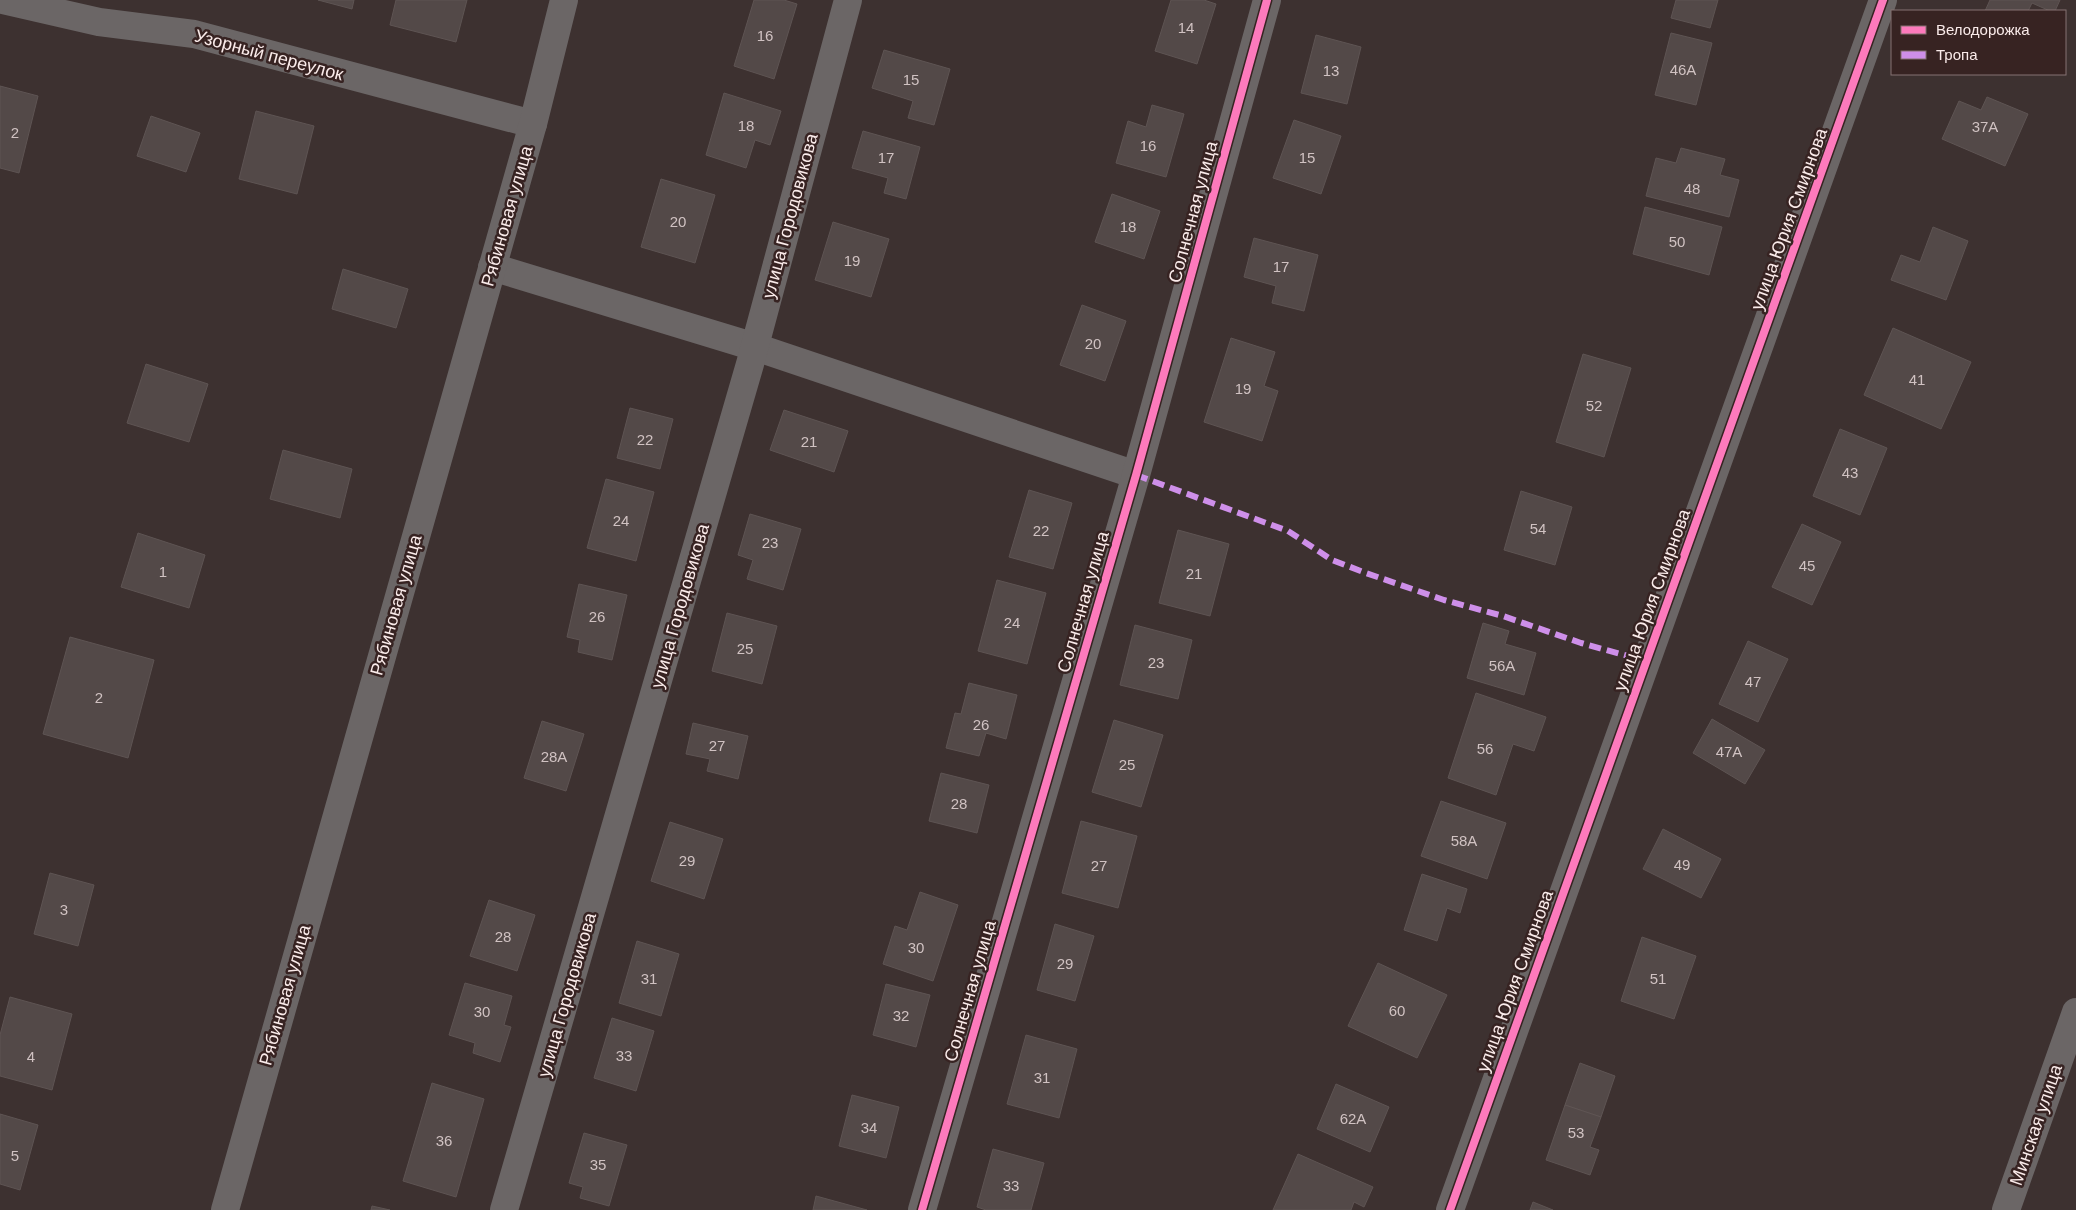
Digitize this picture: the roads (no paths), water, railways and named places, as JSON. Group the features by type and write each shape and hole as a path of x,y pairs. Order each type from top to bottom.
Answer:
{"street":[{"name":"Узорный переулок","path":"2,0 99,22 194,34 532,124"},
{"name":"Рябиновая улица","path":"226,1210 532,124 564,0"},
{"name":"улица Городовикова","path":"504,1210 755,347 848,0"},
{"name":"Солнечная улица","path":"922,1210 1136,475 1267,0"},
{"name":"улица Юрия Смирнова","path":"1450,1210 1883,0"},
{"path":"492,267 755,347 1136,475"},
{"name":"Минская улица","path":"2006,1210 2076,1012"}]}
